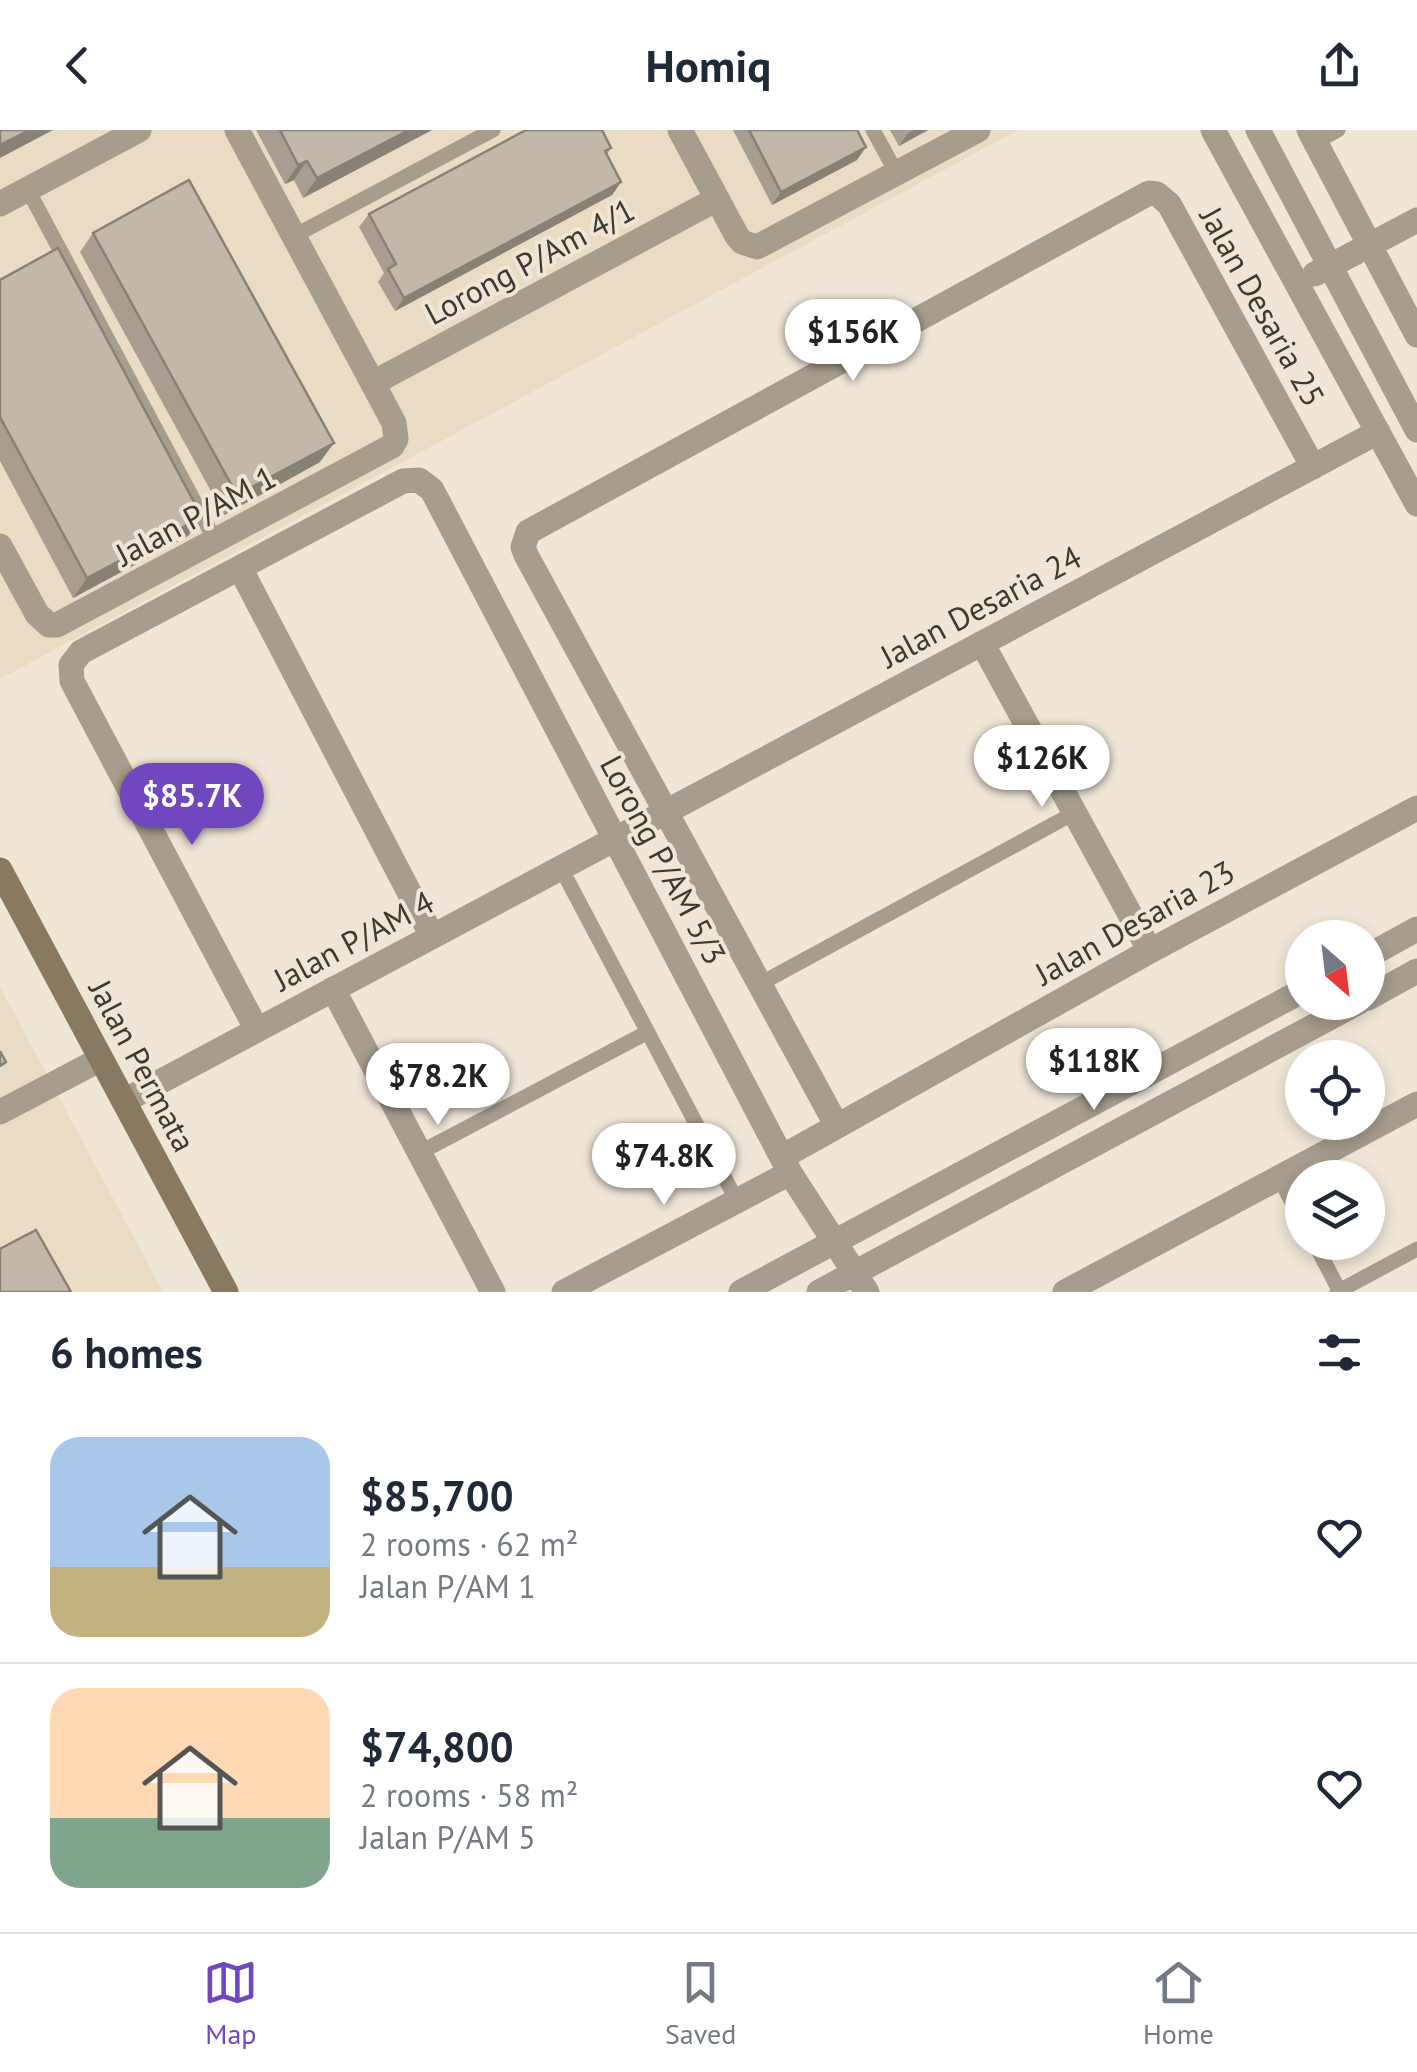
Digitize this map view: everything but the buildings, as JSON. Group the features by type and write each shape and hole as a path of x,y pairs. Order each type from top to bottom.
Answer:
{"street":[{"path":"0,204 139,130"},
{"path":"238,130 373,383"},
{"path":"680,130 736,236 758,247 978,130"},
{"path":"1213,130 1417,504"},
{"path":"1258,130 1417,430"},
{"path":"1321,134 1370,245 1417,335"},
{"name":"Jalan Desaria 25","path":"666,812 526,555 523,547 528,532 1141,196 1157,194 1169,204 1313,467"},
{"name":"Lorong P/Am 4/1","path":"373,383 717,199"},
{"path":"1297,284 1417,220"},
{"name":"Jalan P/AM 1","path":"0,546 37,614 49,625 57,625 392,446 396,439 394,423 373,383"},
{"name":"Jalan Desaria 24","path":"615,839 1378,432"},
{"name":"Lorong P/AM 5/3","path":"240,568 403,481 427,483 786,1165 861,1282"},
{"path":"257,1030 78,691 70,673 74,657 81,652 240,568 432,936"},
{"path":"982,643 1150,951"},
{"name":"Jalan Desaria 23","path":"564,1292 737,1201 837,1126 1417,808"},
{"path":"666,812 837,1126"},
{"name":"Jalan P/AM 4","path":"124,1100 615,839"},
{"name":"Jalan Permata","path":"0,870 226,1292"},
{"path":"1385,947 1417,929"},
{"path":"1385,989 1417,972"},
{"path":"333,989 493,1292"},
{"path":"741,1292 1285,999"},
{"path":"819,1292 861,1282 1327,1020"},
{"path":"0,1112 101,1058"},
{"path":"1066,1292 1417,1104"}],"lane":[{"path":"294,236 493,130"},
{"path":"874,130 897,174"},
{"path":"28,190 216,542"},
{"path":"760,984 1074,813"},
{"path":"561,868 737,1201"},
{"path":"420,1152 648,1032"},
{"path":"1279,1178 1285,1189"},
{"path":"1323,1260 1339,1292 1417,1249"}],"shaded area":[{"path":"0,130 1018,130 0,679"},
{"path":"0,987 163,1292 0,1292"}]}
